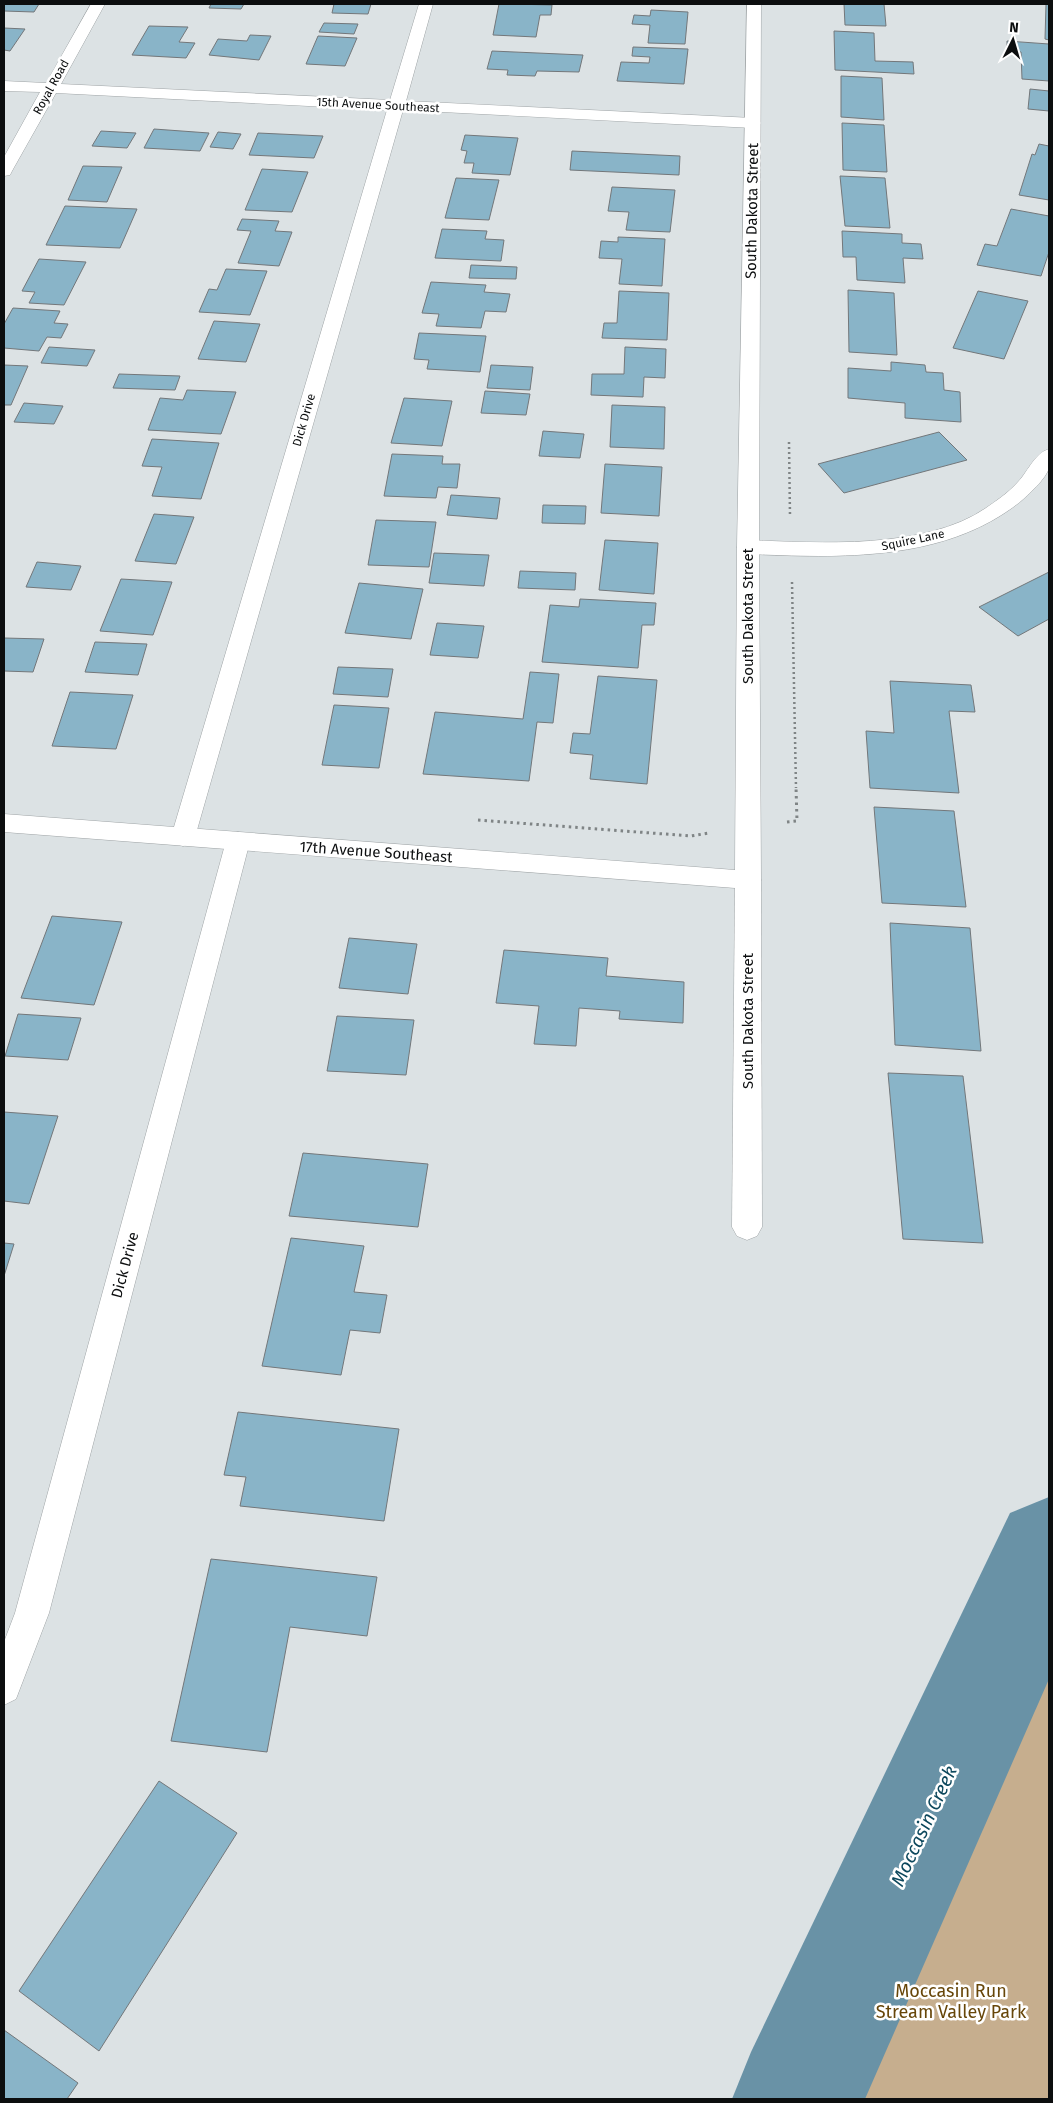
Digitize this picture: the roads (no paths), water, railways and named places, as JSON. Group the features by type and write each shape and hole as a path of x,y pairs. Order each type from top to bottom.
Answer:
{"street":[{"name":"Royal Road","path":"4,171 98,4"},
{"name":"Dick Drive","path":"183,837 426,4"},
{"name":"South Dakota Street","path":"747,1227 748,547 754,4"},
{"name":"15th Avenue Southeast","path":"4,86 753,123"},
{"name":"Squire Lane","path":"748,547 858,550 904,544 949,533 986,517 1014,499 1039,474 1049,455"},
{"name":"17th Avenue Southeast","path":"4,823 748,880"},
{"name":"Dick Drive","path":"4,1687 32,1613 238,841"}],"waterway":[{"name":"Moccasin Creek","path":"798,2099 1049,1552"}],"park label":[{"name":"Moccasin Run Stream Valley Park","path":"951,2001"}]}
